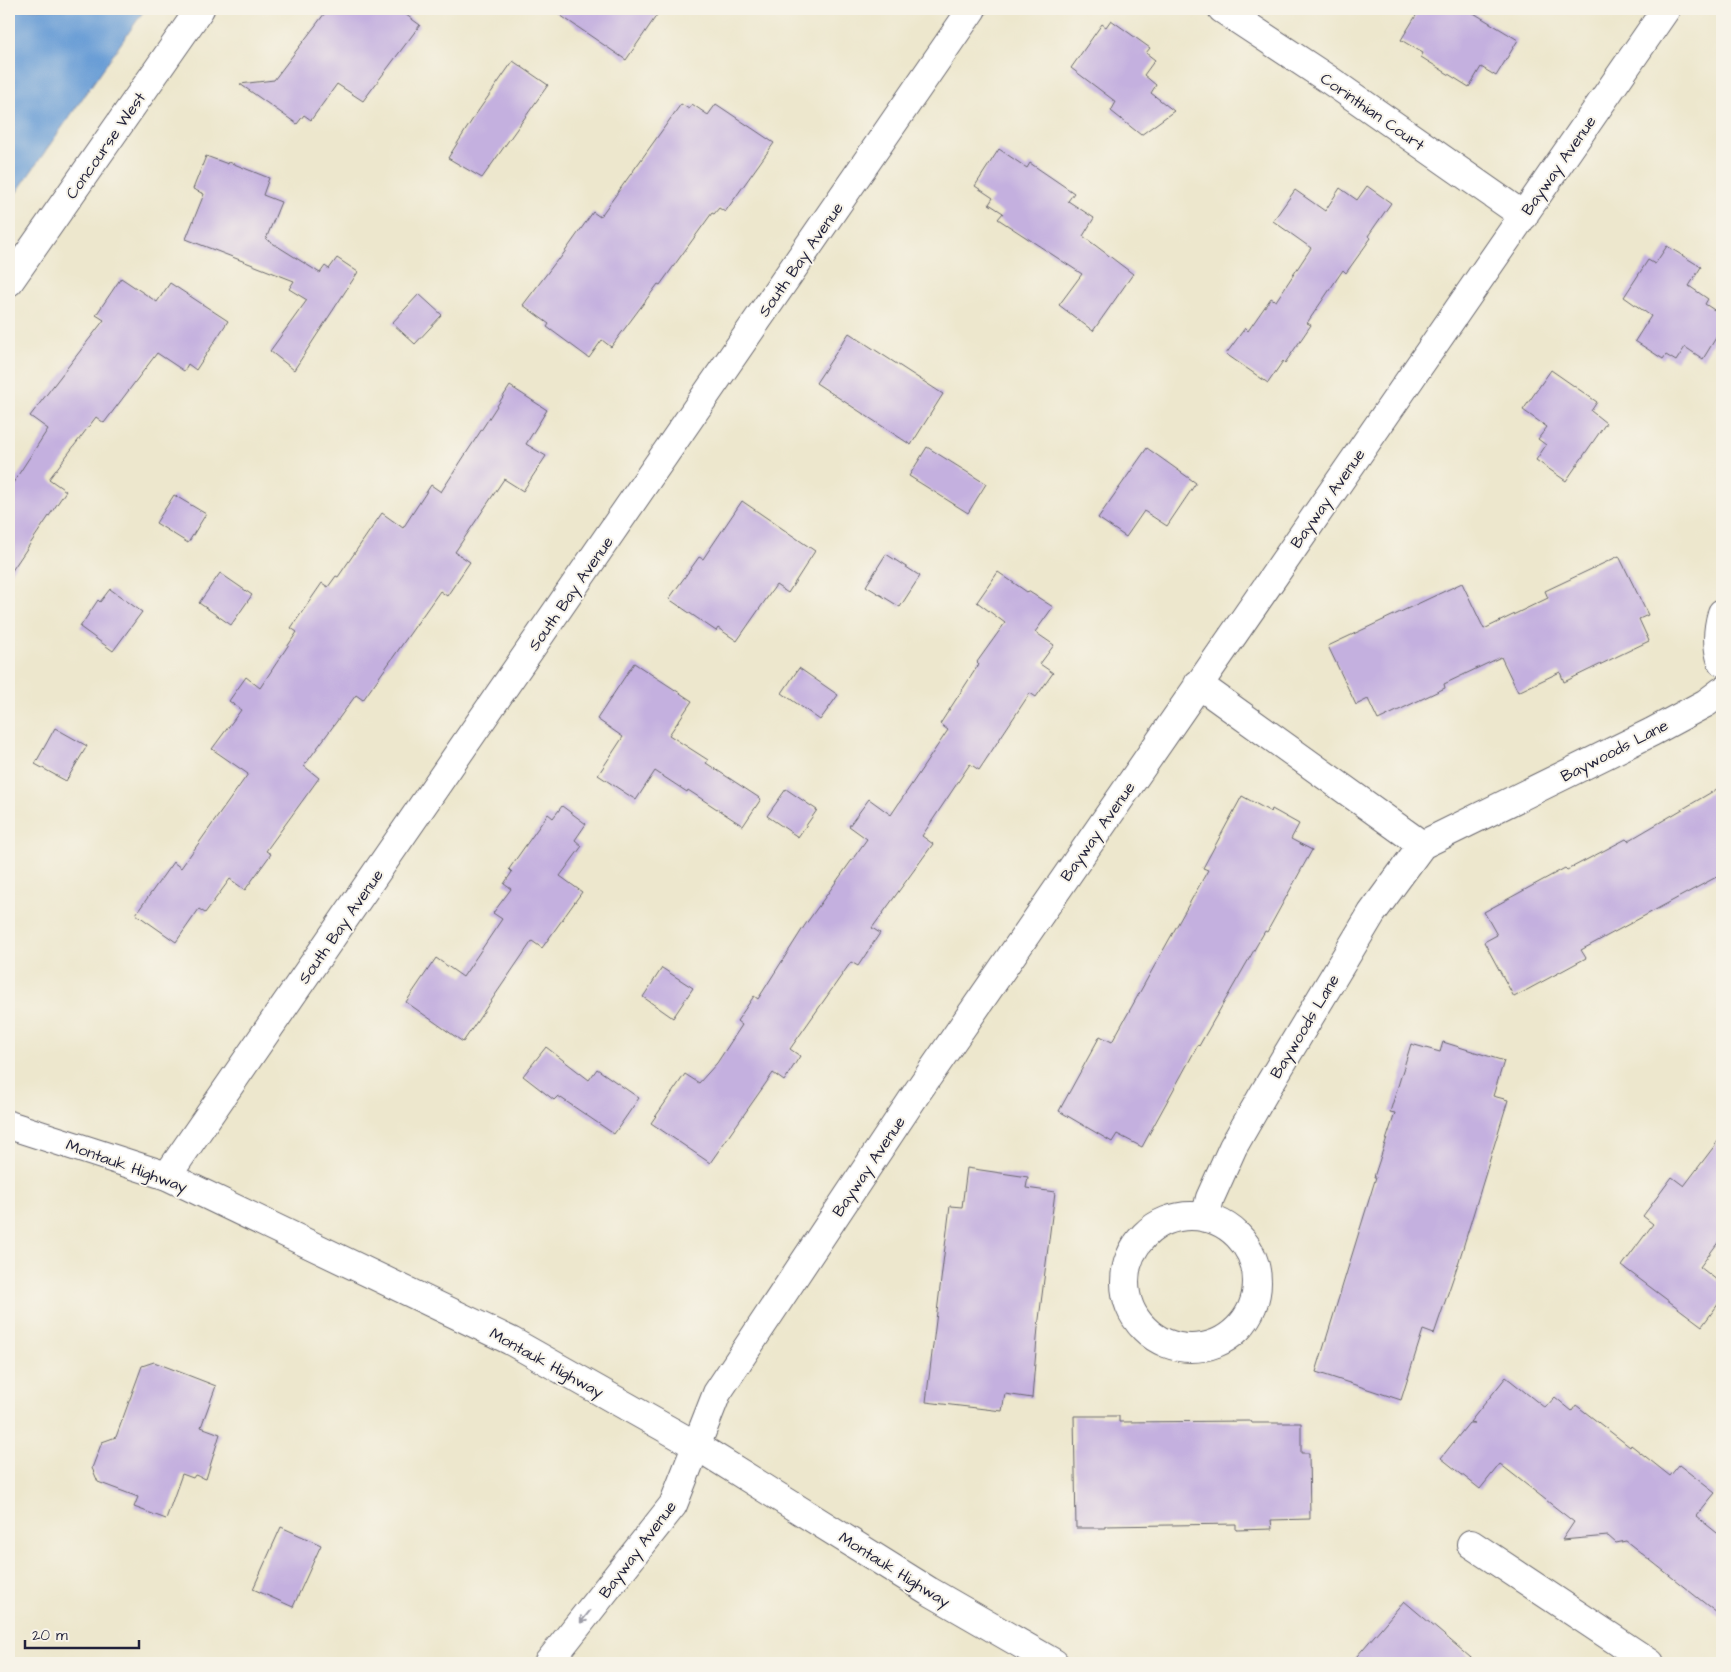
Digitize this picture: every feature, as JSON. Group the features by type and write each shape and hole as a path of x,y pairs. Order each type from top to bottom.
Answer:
{"street":[{"name":"Concourse West","path":"9,282 200,9"},
{"name":"South Bay Avenue","path":"167,1176 972,9"},
{"name":"Corinthian Court","path":"1222,9 1328,79 1524,216"},
{"name":"Bayway Avenue","path":"548,1663 673,1505 722,1385 918,1091 1666,9"},
{"path":"1722,614 1717,637 1718,650 1722,662"},
{"path":"1198,684 1422,845"},
{"name":"Baywoods Lane","path":"1205,1218 1210,1198 1233,1147 1372,913 1422,845 1652,732 1722,691"},
{"name":"Montauk Highway","path":"9,1125 167,1176 511,1340 697,1446 929,1591 1054,1663"},
{"path":"1178,1216 1205,1218 1236,1233 1248,1249 1256,1271 1257,1285 1252,1307 1245,1320 1229,1336 1201,1348 1171,1346 1160,1341 1142,1327 1133,1315 1125,1294 1125,1280 1129,1257 1136,1244 1152,1228 1178,1216"},
{"path":"1471,1544 1650,1663"}],"water":[{"path":"9,9 145,9 9,203"}],"building":[{"path":"328,9 398,9 420,25 363,101 337,84 311,120 304,115 297,124 240,84 274,80"},
{"path":"551,9 661,9 626,60"},
{"path":"1420,9 1467,9 1518,40 1496,76 1481,67 1469,87 1421,57 1423,53 1401,40"},
{"path":"1111,20 1150,48 1146,53 1155,60 1144,75 1156,85 1151,93 1174,111 1141,135 1111,111 1116,102 1071,68 1102,24 1106,27"},
{"path":"513,61 548,85 482,178 448,158"},
{"path":"681,104 689,109 692,104 708,115 716,104 774,143 725,212 719,208 714,214 712,213 660,285 658,284 611,347 602,340 589,358 547,327 549,324 523,305 559,260 593,212 600,217"},
{"path":"999,149 1027,168 1030,163 1074,193 1068,201 1094,218 1083,236 1133,274 1093,331 1059,305 1082,274 998,219 1003,213 989,204 993,198 975,186"},
{"path":"206,156 228,164 229,162 269,178 263,195 281,202 266,239 320,273 325,266 329,269 337,258 358,272 294,370 270,351 307,300 289,289 294,281 186,239 204,194 193,189"},
{"path":"1367,186 1391,203 1368,236 1371,238 1346,273 1343,270 1307,323 1311,325 1285,363 1283,361 1268,383 1226,354 1245,328 1248,331 1271,298 1276,301 1311,248 1273,221 1295,190 1325,211 1340,188 1357,200"},
{"path":"1667,246 1701,267 1689,286 1708,299 1705,304 1722,315 1722,328 1703,359 1685,347 1676,361 1666,355 1663,359 1635,341 1651,316 1624,297 1648,260 1655,264"},
{"path":"121,278 157,302 170,283 228,321 196,370 188,364 184,371 157,353 104,423 96,417 49,479 66,491 9,575 9,489 48,429 30,416 104,320 96,315"},
{"path":"419,294 442,315 415,344 392,323"},
{"path":"849,333 943,394 911,445 816,383"},
{"path":"1551,370 1597,402 1591,411 1606,423 1566,481 1536,460 1546,445 1538,439 1547,427 1523,410"},
{"path":"510,386 547,410 526,444 546,456 523,491 504,479 455,552 470,562 447,596 440,591 363,700 356,695 304,766 319,778 266,851 271,854 245,890 230,879 205,913 199,909 176,942 136,914 173,862 181,868 248,774 212,749 241,710 229,701 246,677 260,688 297,632 291,628 322,583 328,587 336,576 338,577 382,513 403,528 431,485 441,492"},
{"path":"927,447 986,484 968,513 909,476"},
{"path":"1147,448 1196,483 1167,526 1144,511 1126,537 1098,518"},
{"path":"174,495 206,514 188,543 156,523"},
{"path":"742,501 815,551 788,593 776,585 737,641 718,628 716,631 669,599 699,557 703,559"},
{"path":"886,554 920,576 900,607 866,586"},
{"path":"1619,556 1648,615 1639,619 1649,641 1564,682 1560,672 1518,692 1501,657 1444,684 1445,688 1378,720 1368,699 1356,705 1328,646 1462,583 1484,629 1548,598 1545,591"},
{"path":"998,572 1053,607 1035,632 1054,645 1040,664 1053,673 1036,697 1030,693 979,770 970,764 922,836 933,844 872,928 880,933 858,966 851,962 790,1049 800,1056 784,1081 773,1073 710,1163 651,1123 685,1074 699,1083 717,1063 742,1025 737,1021 754,996 758,999 805,925 867,839 849,826 869,799 891,815 948,730 940,724 979,664 977,662 1005,623 977,602"},
{"path":"220,573 252,595 231,625 199,603"},
{"path":"110,589 142,612 113,651 80,627 98,600 100,602"},
{"path":"634,663 692,701 669,735 708,760 706,763 761,799 743,826 655,771 636,800 598,775 623,737 597,719"},
{"path":"799,668 838,695 820,720 782,693"},
{"path":"55,728 87,746 66,781 35,764"},
{"path":"1722,786 1722,874 1581,950 1586,958 1514,997 1484,942 1497,935 1484,912 1565,868 1567,870 1626,839 1628,841"},
{"path":"786,789 817,810 798,837 767,816"},
{"path":"1242,796 1271,812 1272,809 1299,824 1291,839 1312,850 1267,932 1265,931 1198,1045 1142,1147 1117,1134 1112,1142 1059,1111 1100,1036 1112,1042 1208,870 1203,868"},
{"path":"562,806 586,824 575,840 582,846 560,876 582,892 542,948 532,941 463,1042 406,1002 436,958 463,977 502,919 493,913 511,889 504,884 512,872 509,869 548,814 553,818"},
{"path":"662,968 693,988 673,1018 643,997"},
{"path":"1443,1042 1504,1061 1493,1096 1508,1100 1459,1261 1434,1334 1423,1330 1401,1400 1316,1372 1395,1113 1390,1112 1411,1044 1440,1052"},
{"path":"546,1047 589,1080 597,1069 639,1098 614,1134 558,1096 554,1100 523,1076"},
{"path":"1722,1136 1722,1237 1700,1267 1722,1284 1722,1299 1702,1326 1622,1266 1653,1224 1643,1216 1672,1177 1684,1186"},
{"path":"967,1168 1028,1177 1026,1188 1055,1192 1038,1327 1032,1398 1005,1394 1002,1411 926,1402 950,1206 962,1207"},
{"path":"154,1362 216,1386 201,1427 220,1434 206,1479 195,1475 193,1478 182,1474 166,1519 134,1507 138,1497 98,1482 92,1468 102,1442 116,1437 142,1366"},
{"path":"1506,1377 1545,1408 1555,1397 1572,1411 1576,1405 1670,1476 1679,1465 1715,1493 1696,1516 1722,1537 1722,1617 1626,1541 1616,1543 1608,1536 1562,1540 1574,1522 1500,1464 1480,1489 1441,1458 1469,1423 1475,1423 1470,1422"},
{"path":"1074,1416 1119,1416 1119,1422 1251,1421 1252,1423 1301,1423 1301,1453 1309,1453 1310,1519 1271,1520 1272,1529 1236,1530 1236,1524 1076,1528"},
{"path":"281,1527 321,1545 293,1607 253,1589"},
{"path":"1404,1601 1477,1663 1351,1663"}]}
